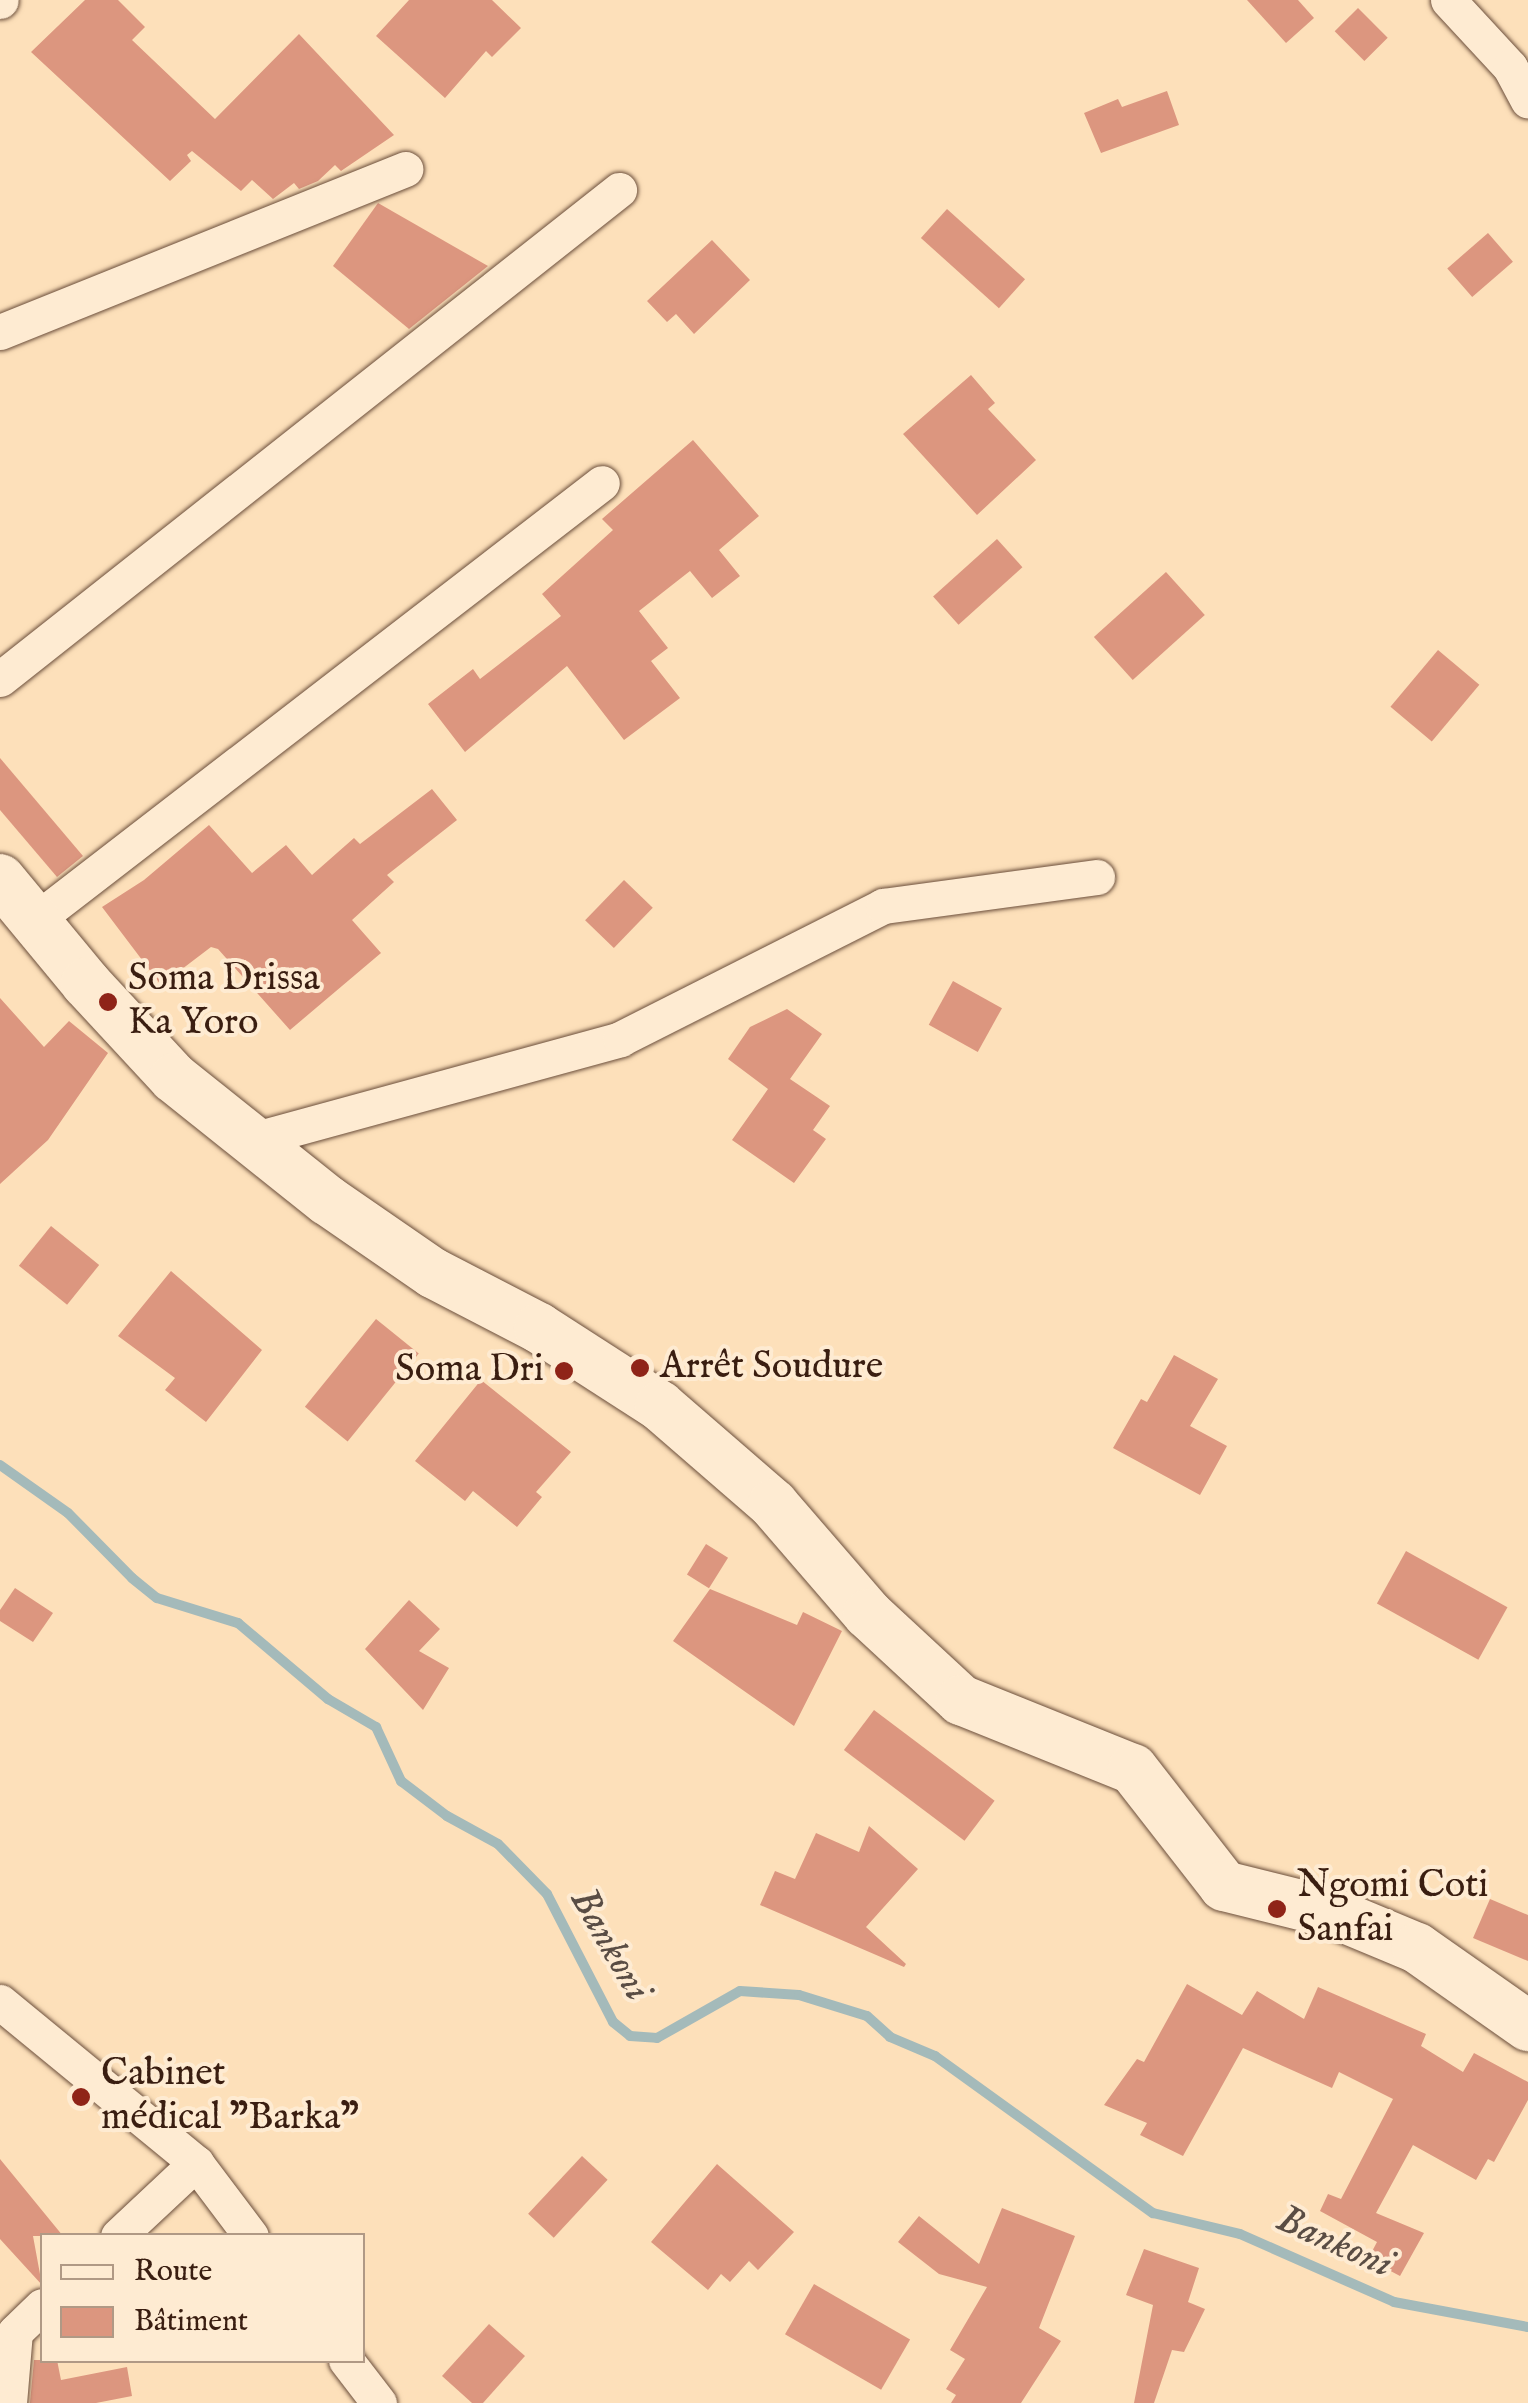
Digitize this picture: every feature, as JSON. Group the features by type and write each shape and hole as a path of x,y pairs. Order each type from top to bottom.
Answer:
{"street":[{"path":"1448,0 1510,67 1528,100"},
{"path":"0,332 405,169"},
{"path":"0,680 620,190"},
{"path":"34,921 602,483"},
{"path":"252,1140 620,1039 882,906 1097,877"},
{"path":"0,879 174,1078 327,1200 433,1274 538,1328 660,1406 773,1504 868,1614 961,1700 1133,1769 1224,1886 1333,1912 1416,1948 1528,2026"},
{"path":"0,2002 196,2163 249,2233"},
{"path":"121,2233 196,2163"},
{"path":"9,2403 15,2332 40,2308"},
{"path":"348,2363 379,2403"}],"building":[{"path":"85,0 118,0 145,27 132,40 215,119 299,34 394,135 341,171 335,165 318,181 299,189 294,183 273,199 252,180 241,191 192,151 187,155 191,161 170,181 31,52"},
{"path":"409,0 492,0 521,28 492,57 486,51 445,98 376,36"},
{"path":"1247,0 1298,0 1314,18 1286,43"},
{"path":"1358,8 1388,38 1364,61 1335,31"},
{"path":"1167,91 1179,125 1101,153 1084,113 1118,99 1122,107"},
{"path":"378,203 488,266 409,329 333,266"},
{"path":"947,209 1025,279 999,308 921,238"},
{"path":"1488,233 1513,262 1472,297 1447,268"},
{"path":"712,240 750,280 694,334 676,314 667,322 647,301"},
{"path":"971,375 995,403 988,409 1036,460 977,515 903,434"},
{"path":"693,440 759,516 719,550 740,576 712,598 690,571 639,611 668,648 651,661 680,698 624,740 567,666 465,752 428,704 473,669 480,679 561,616 542,594 613,530 602,519"},
{"path":"997,539 1022,567 959,625 933,597"},
{"path":"1166,572 1205,615 1133,680 1094,637"},
{"path":"1438,650 1479,685 1432,741 1390,707"},
{"path":"0,758 83,856 57,877 0,810"},
{"path":"432,789 457,820 387,875 394,882 352,920 381,953 290,1030 218,949 211,947 161,985 102,907 144,880 209,825 252,873 286,845 312,875 354,838 360,844"},
{"path":"624,880 653,908 614,948 585,920"},
{"path":"953,981 1002,1008 978,1052 929,1025"},
{"path":"0,998 44,1047 69,1021 108,1053 48,1140 0,1184"},
{"path":"787,1009 822,1034 790,1079 830,1106 813,1130 826,1139 794,1183 732,1140 768,1089 728,1059 750,1027"},
{"path":"51,1226 99,1265 67,1305 19,1266"},
{"path":"171,1271 262,1350 206,1422 165,1390 175,1378 118,1336"},
{"path":"376,1319 419,1354 348,1441 305,1407"},
{"path":"1174,1355 1218,1379 1190,1426 1227,1446 1200,1495 1113,1448 1141,1399 1147,1402"},
{"path":"481,1380 571,1452 536,1492 542,1497 517,1527 473,1491 465,1501 415,1461"},
{"path":"706,1544 728,1558 709,1588 687,1575"},
{"path":"1406,1551 1507,1607 1478,1660 1377,1603"},
{"path":"15,1588 53,1613 33,1642 0,1621 0,1610"},
{"path":"710,1589 797,1625 803,1612 842,1631 794,1726 673,1641"},
{"path":"409,1600 440,1629 419,1651 449,1668 423,1710 365,1649"},
{"path":"874,1710 995,1801 965,1841 844,1750"},
{"path":"869,1826 918,1869 866,1927 906,1964 904,1967 760,1905 775,1871 795,1879 816,1833 859,1852"},
{"path":"1490,1899 1528,1915 1528,1961 1473,1938"},
{"path":"1187,1984 1242,2015 1257,1991 1304,2019 1318,1987 1426,2034 1421,2046 1463,2072 1474,2053 1528,2082 1528,2100 1494,2162 1488,2159 1476,2180 1413,2145 1376,2213 1424,2233 1400,2276 1368,2259 1377,2242 1320,2211 1328,2194 1341,2199 1393,2099 1339,2072 1332,2088 1243,2048 1183,2156 1140,2135 1147,2123 1104,2105 1137,2059 1144,2062"},
{"path":"582,2156 608,2180 554,2238 528,2214"},
{"path":"0,2159 61,2233 33,2236 40,2283 0,2239"},
{"path":"717,2164 794,2232 758,2270 749,2261 730,2282 721,2274 708,2290 651,2242"},
{"path":"1002,2208 1075,2236 1039,2328 1061,2341 1021,2403 951,2403 956,2395 946,2389 965,2359 950,2350 987,2287 939,2274 898,2242 919,2216 979,2264"},
{"path":"1144,2249 1199,2268 1188,2302 1205,2309 1184,2352 1172,2350 1154,2403 1134,2403 1153,2305 1126,2295"},
{"path":"814,2284 910,2340 881,2390 785,2334"},
{"path":"489,2324 525,2356 483,2403 472,2403 442,2376"},
{"path":"34,2360 58,2363 61,2380 127,2367 132,2396 96,2403 30,2403"}],"waterway":[{"name":"Bankoni","path":"0,1465 68,1513 157,1598 238,1623 328,1699 376,1727 401,1781 447,1816 498,1844 547,1894 613,2022 630,2036 657,2038 740,1991 799,1995 867,2016 890,2037 935,2056 1153,2213 1240,2234 1394,2302 1528,2327"}],"place":[{"name":"Soma Drissa Ka Yoro","path":"108,1002"},
{"name":"Arrêt Soudure","path":"640,1368"},
{"name":"Soma Dri","path":"564,1371"},
{"name":"Ngomi Coti Sanfai","path":"1277,1909"},
{"name":"Cabinet médical \"Barka\"","path":"81,2097"}]}
